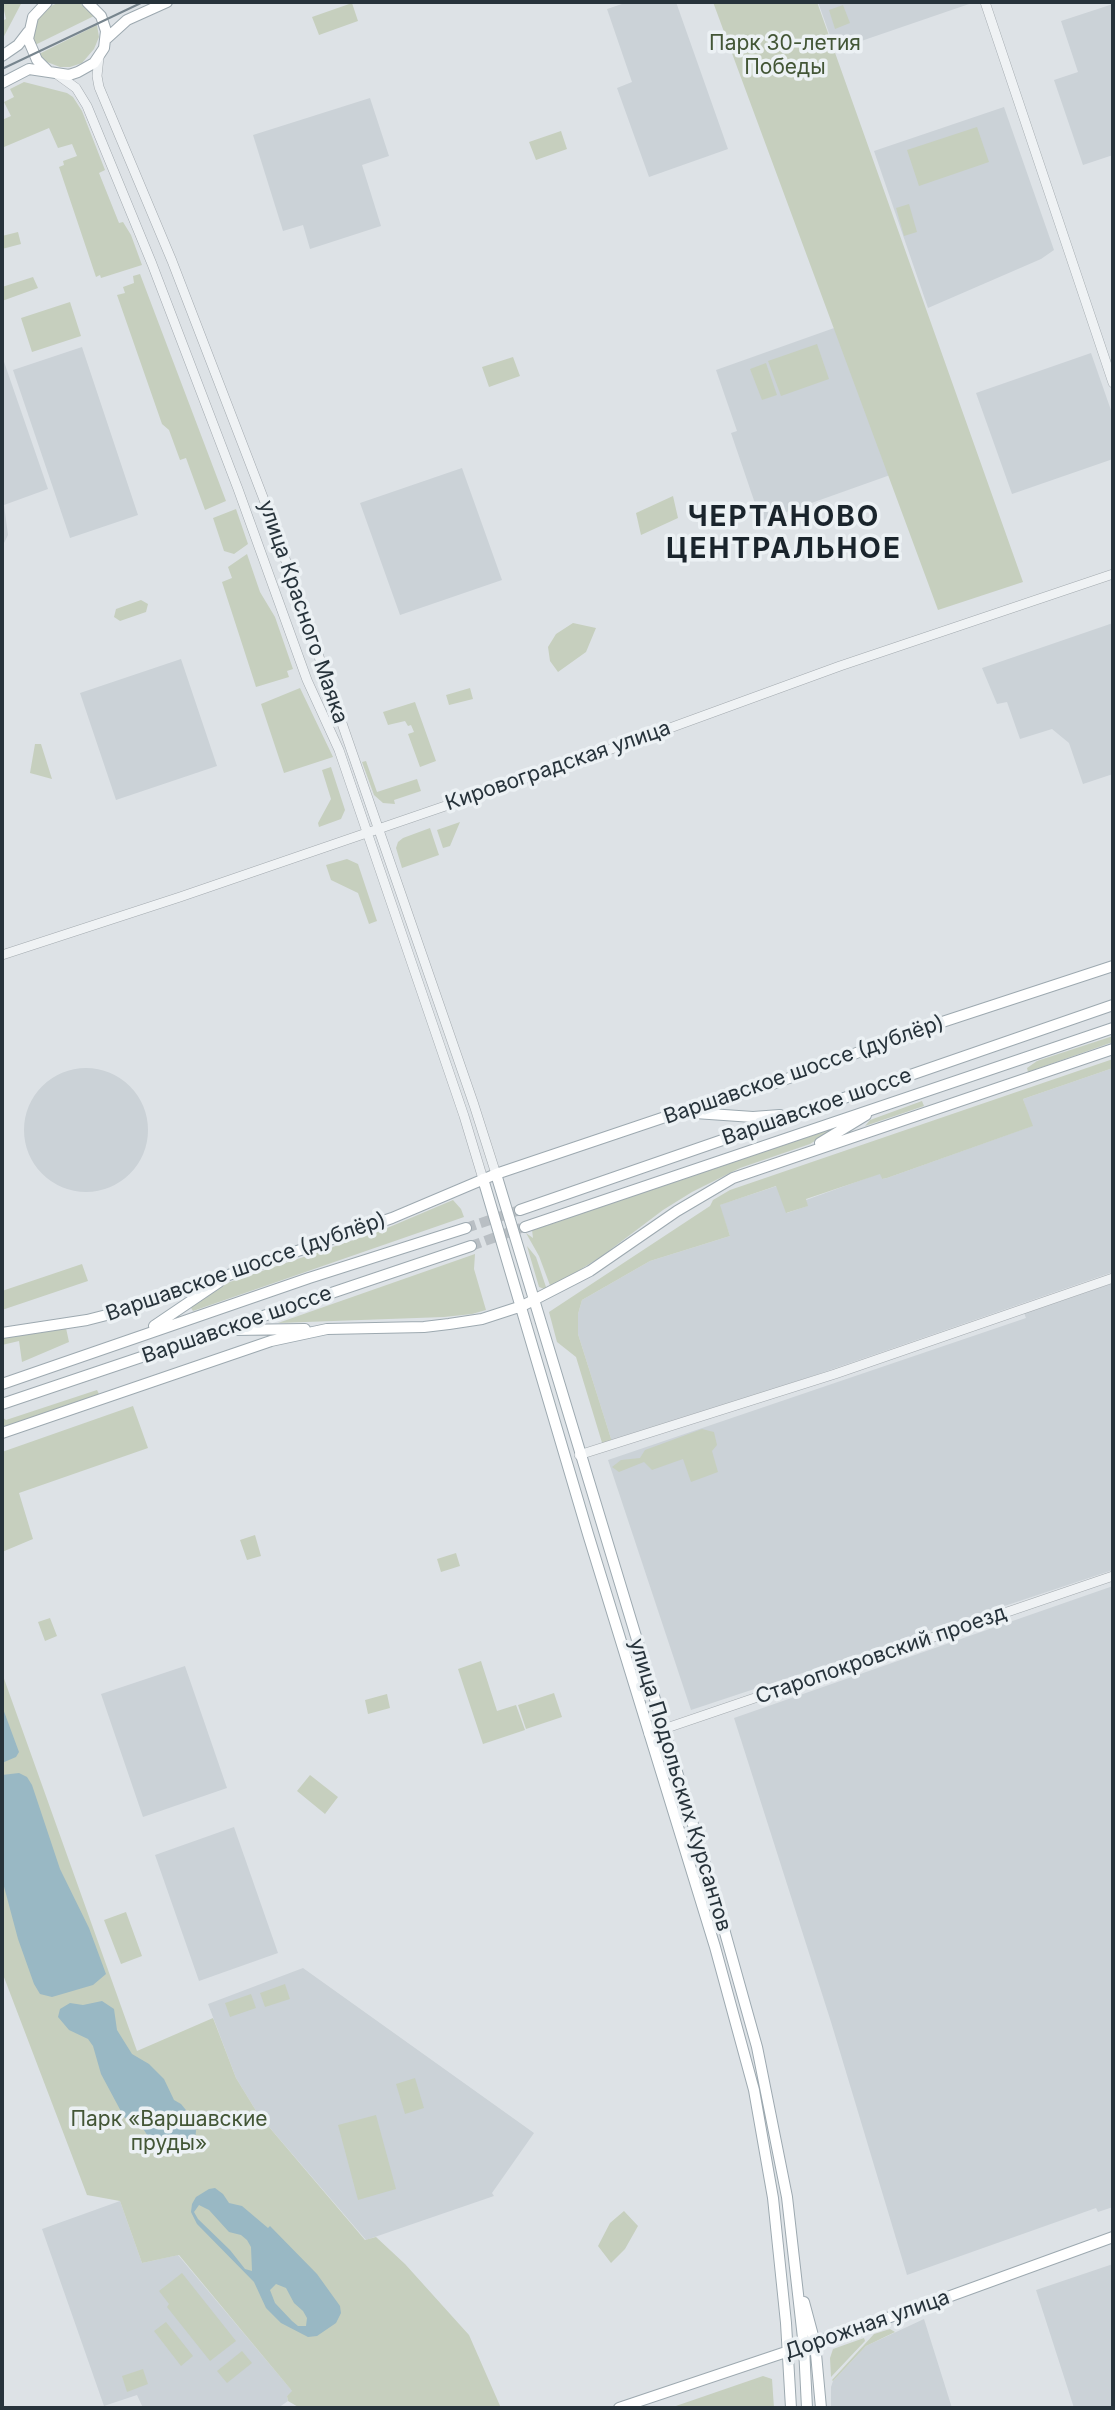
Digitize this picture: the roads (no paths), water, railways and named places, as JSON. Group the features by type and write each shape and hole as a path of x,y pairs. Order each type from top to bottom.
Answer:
{"main road":[{"path":"47,2 38,6 29,32 29,45 33,54 52,72"},
{"path":"88,2 104,2"},
{"path":"88,2 103,19 106,40"},
{"path":"2,83 29,69 78,72 94,63 106,40 127,20 167,2"},
{"path":"2,56 18,45 29,32"},
{"name":"Варшавское шоссе (дублёр)","path":"496,1174 674,1114 729,1099 921,1029 1113,966"},
{"name":"Варшавское шоссе","path":"520,1210 1113,1005"},
{"name":"Варшавское шоссе","path":"525,1227 1113,1028"},
{"path":"803,1153 1113,1049"},
{"path":"803,1153 887,1103"},
{"path":"674,1114 705,1112 753,1117 797,1114"},
{"name":"Варшавское шоссе","path":"535,1301 590,1271 710,1190 733,1178 803,1153"},
{"path":"483,1179 496,1174"},
{"name":"улица Подольских Курсантов","path":"496,1174 717,1904 757,2047 782,2166 796,2279 809,2345 807,2408"},
{"name":"Варшавское шоссе (дублёр)","path":"2,1333 87,1320 134,1308 392,1218 483,1179"},
{"name":"улица Подольских Курсантов","path":"483,1179 715,1947 754,2090 774,2198 791,2408"},
{"name":"Варшавское шоссе","path":"2,1384 309,1278 466,1228"},
{"name":"Варшавское шоссе","path":"2,1404 471,1246"},
{"path":"107,1348 162,1322 211,1286 239,1270"},
{"path":"224,1330 449,1325 482,1318 535,1301"},
{"path":"2,1433 271,1341 327,1329"},
{"name":"Дорожная улица","path":"619,2408 809,2345 1113,2238"},
{"path":"809,2345 821,2408"}],"street":[{"path":"985,2 1113,383"},
{"name":"улица Красного Маяка","path":"100,56 97,76 99,87 172,261 236,425 314,639 496,1174"},
{"name":"улица Красного Маяка","path":"52,72 76,88 83,97 152,264 243,502 307,680 339,750 483,1179"},
{"name":"Кировоградская улица","path":"2,955 617,747 852,662 1113,575"},
{"path":"579,1455 835,1374 1113,1279"},
{"path":"573,1482 582,1486 587,1478"},
{"path":"584,1518 584,1512 589,1509 597,1514"},
{"name":"Старопокровский проезд","path":"649,1734 1113,1576"}],"water":[{"path":"2,1706 19,1752 16,1757 2,1763"},
{"path":"19,1773 27,1777 32,1785 60,1869 89,1928 106,1974 93,1985 52,1997 40,1994 34,1984 18,1939 2,1879 2,1775"},
{"path":"102,2001 114,2009 117,2030 132,2054 149,2064 164,2079 174,2100 181,2104 194,2120 195,2139 188,2149 181,2153 157,2151 144,2130 124,2117 101,2074 93,2046 88,2039 69,2030 58,2017 60,2009 70,2003 83,2005"},
{"path":"215,2188 229,2203 242,2206 268,2228 270,2226 317,2274 340,2306 341,2313 336,2323 317,2336 308,2337 281,2323 266,2308 254,2282 197,2224 191,2212 196,2197","holes":["199,2205 209,2210 229,2232 241,2235 247,2240 251,2247 252,2271 245,2269 198,2219 194,2212","276,2284 286,2288 294,2303 303,2311 307,2318 306,2326 298,2326 275,2303 270,2290"]}],"tunnel":[{"path":"466,1228 520,1210"},
{"path":"471,1246 521,1228"}],"tram line":[{"path":"2,69 143,2"}],"district":[{"name":"ЧЕРТАНОВО ЦЕНТРАЛЬНОЕ","path":"784,534"}],"park label":[{"name":"Парк 30-летия Победы","path":"785,56"},
{"name":"Парк «Варшавские пруды»","path":"169,2132"}]}
